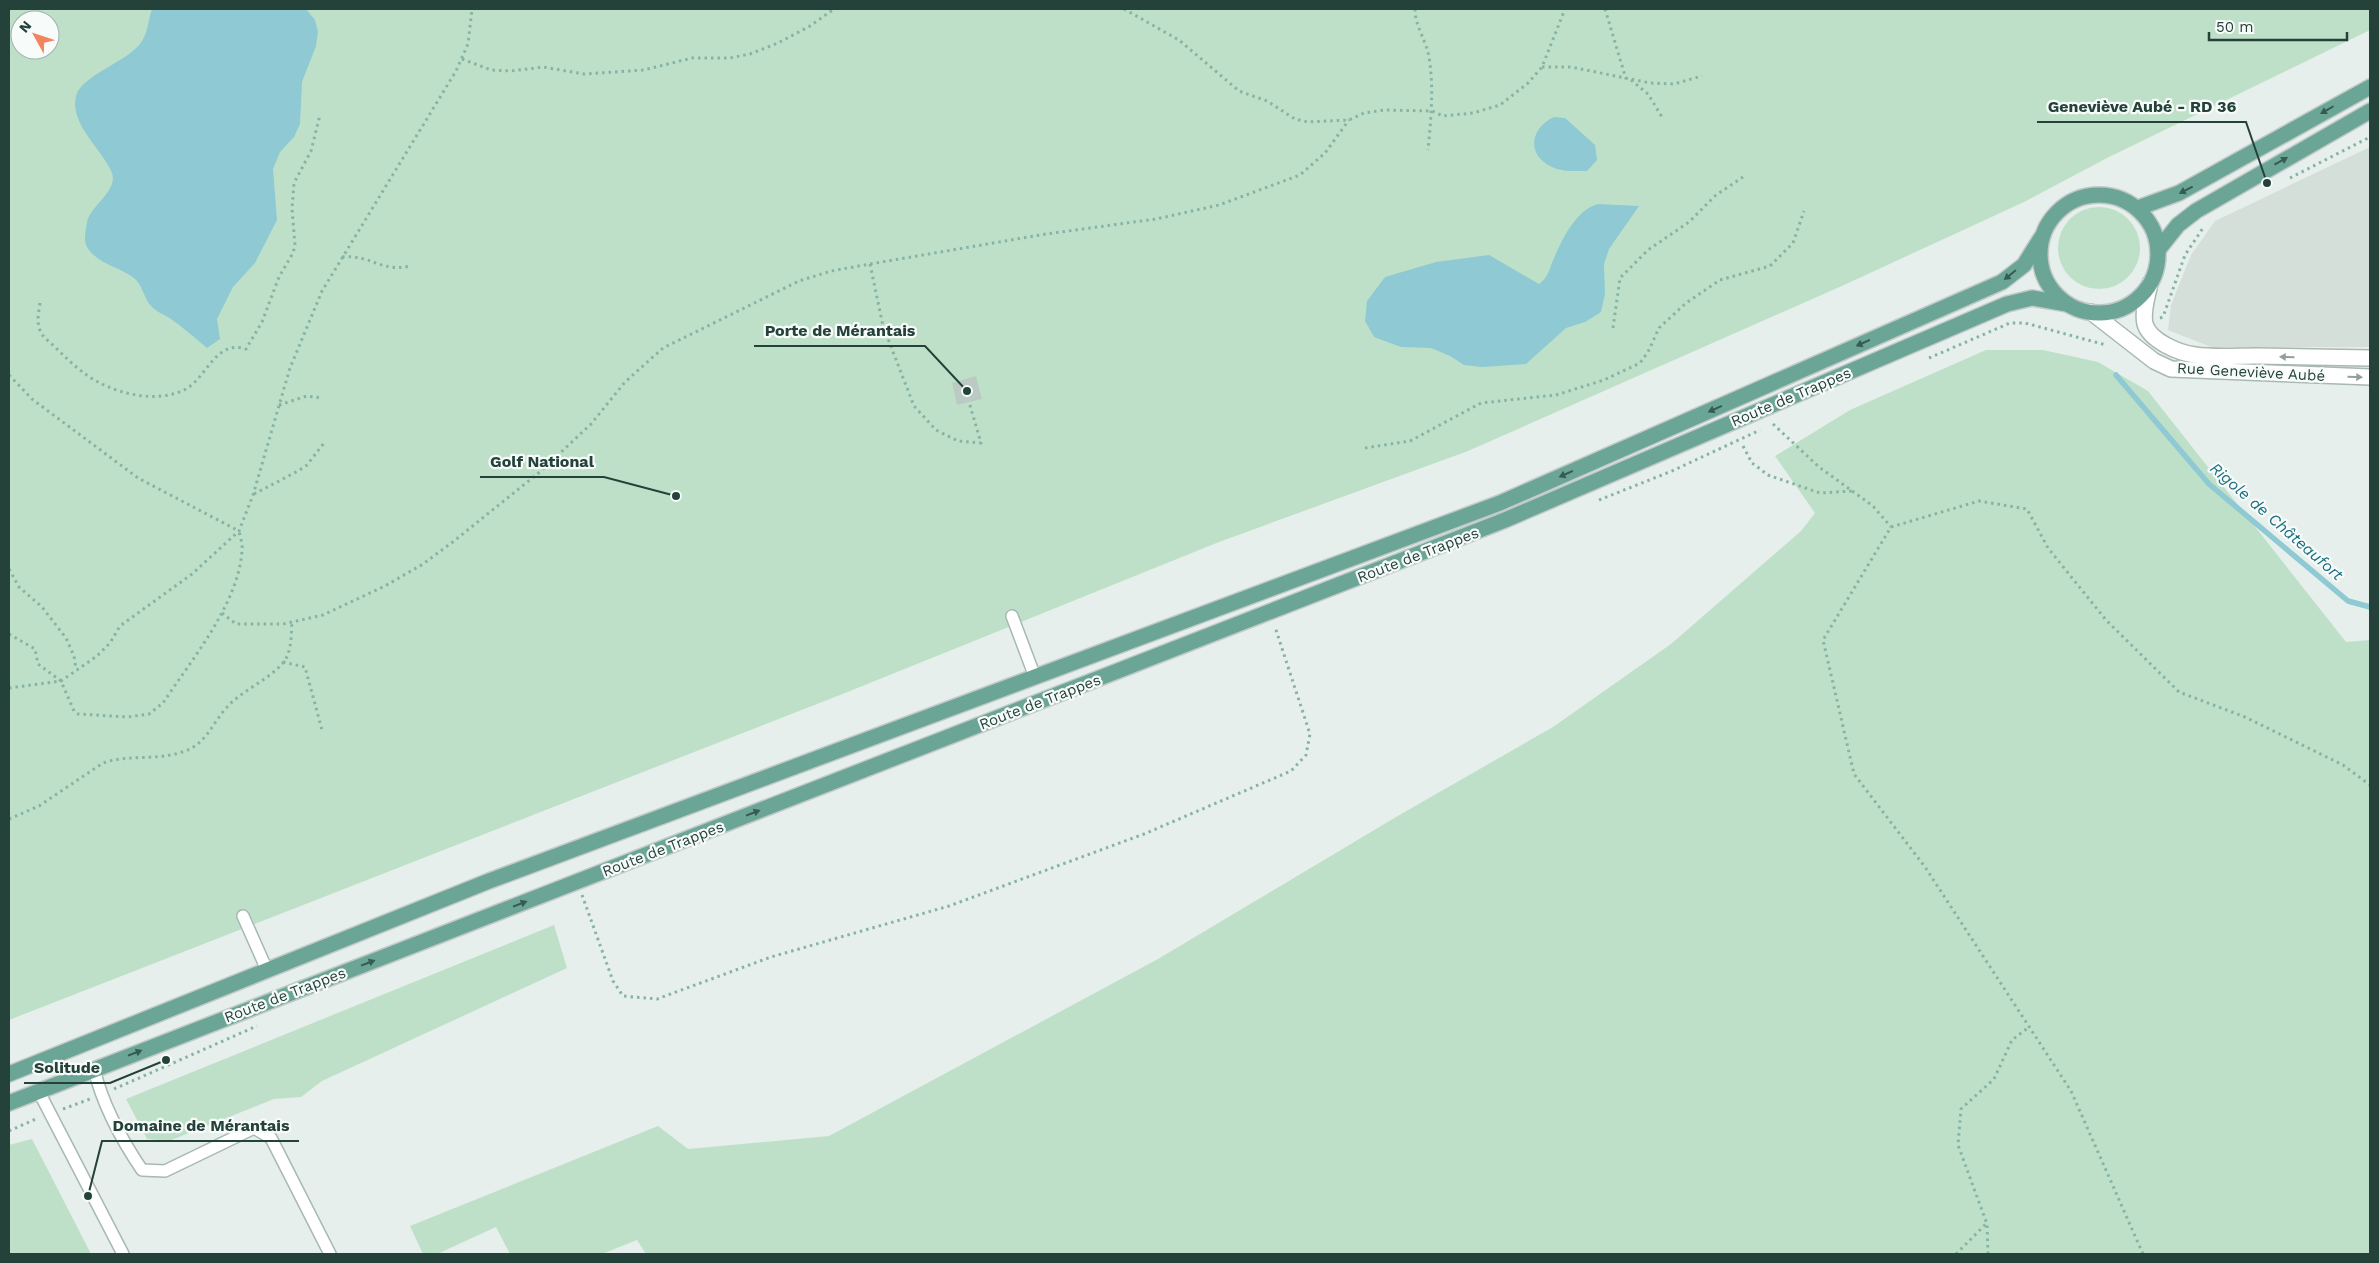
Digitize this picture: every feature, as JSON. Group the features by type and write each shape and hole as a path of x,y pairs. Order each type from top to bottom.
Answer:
{"main road":[{"path":"2138,208 2188,189 2370,87"},
{"path":"2158,250 2178,225 2196,211 2370,111"},
{"path":"2101,194 2121,198 2138,208 2148,220 2155,234 2158,250 2156,267 2150,283 2140,297 2125,307 2108,312 2091,312 2075,309 2053,292 2043,275 2039,257 2041,238 2050,220 2064,206 2081,196 2101,194"},
{"name":"Route de Trappes","path":"9,1074 489,881 1500,503 2002,282 2024,265 2041,238"},
{"name":"Route de Trappes","path":"9,1104 94,1069 1505,520 2007,304 2032,298 2067,304"}],"street":[{"path":"2145,324 2145,308 2150,283"},
{"name":"Rue Geneviève Aubé","path":"2091,312 2154,361 2171,368 2370,377"},
{"name":"Rue Geneviève Aubé","path":"2145,324 2150,332 2163,343 2194,355 2370,358"}],"lane":[{"path":"1012,616 1035,677"},
{"path":"242,916 267,970"},
{"path":"94,1069 100,1095 129,1150 142,1170 164,1171 254,1128 271,1138 330,1254"},
{"path":"39,1092 124,1254"}],"path":[{"path":"9,688 61,681 97,656 110,644 120,626 192,574 239,531 253,495 278,405 310,317 342,258 421,131 462,59 468,44 472,9"},
{"path":"462,59 491,70 511,71 543,67 584,74 644,70 692,58 730,58 756,52 810,26 834,9"},
{"path":"1124,9 1179,40 1239,91 1267,101 1295,119 1308,122 1349,120 1364,113 1384,110 1432,111 1443,116 1473,113 1500,105 1528,83 1542,67 1565,9"},
{"path":"1415,9 1415,19 1428,54 1432,78 1432,111 1428,150"},
{"path":"1605,9 1626,80"},
{"path":"1542,67 1571,67 1626,80 1674,84 1702,76"},
{"path":"1631,80 1648,94 1662,117"},
{"path":"40,302 38,326 41,334 46,339 90,377 143,397 163,396 185,389 194,383 222,352 230,347 246,349 262,322 278,277 293,253 295,245 292,210 294,183 311,151 320,115"},
{"path":"222,613 236,624 292,622 324,615 359,599 422,564 454,541 566,448 591,424 625,382 663,348 799,281 830,271 1046,234 1156,219 1219,205 1264,190 1300,175 1325,154 1349,120"},
{"path":"1613,328 1620,278 1648,250 1689,222 1716,195 1743,177"},
{"path":"1365,448 1410,441 1480,403 1556,395 1604,380 1640,363 1648,352 1659,328 1686,303 1720,280 1770,266 1792,243 1804,211"},
{"path":"2145,324 2163,317 2185,255 2208,220"},
{"path":"342,258 361,256 389,268 399,269 410,266"},
{"path":"870,264 883,326 914,406 936,430 958,441 981,442 969,402"},
{"path":"1928,358 2010,323 2025,323 2108,346 2124,338"},
{"path":"9,375 39,405 138,478 239,531 243,548 238,575 222,613 164,703 149,714 128,717 78,714 74,711 61,681 38,664 35,649 9,634"},
{"path":"278,405 307,396 322,398"},
{"path":"1782,420 1773,424 1819,466 1873,506 1890,527"},
{"path":"253,495 298,471 307,464 324,443"},
{"path":"1743,446 1752,463 1768,475 1820,493 1852,491"},
{"path":"2143,1254 2071,1091 1926,868 1854,774 1823,640 1890,527 1979,501 2026,509 2048,548 2106,620 2179,692 2245,716 2343,765 2370,785"},
{"path":"9,569 19,587 42,607 66,638 74,656 76,669"},
{"path":"576,882 613,981 623,996 657,999 771,957 949,906 1144,834 1291,771 1306,755 1310,734 1269,612"},
{"path":"9,819 39,806 103,763 112,760 170,756 202,742 219,715 239,695 283,662 289,651 292,622"},
{"path":"283,662 305,667 322,730"},
{"path":"1988,1254 1987,1224 1958,1145 1961,1109 1994,1079 2012,1040 2029,1027"},
{"path":"1956,1254 1987,1224"}],"shaded area":[{"path":"2370,147 2370,347 2211,347 2168,330 2171,305 2191,255 2215,221"}],"green space":[{"path":"9,9 2370,9 2370,30 2107,158 2024,202 1844,285 1468,451 1219,542 840,695 9,1020"},
{"path":"2099,207 2115,210 2128,219 2137,232 2140,248 2137,264 2128,277 2115,286 2099,289 2083,286 2070,277 2061,264 2058,248 2061,232 2070,219 2083,210"},
{"path":"1986,350 2043,350 2098,362 2148,391 2346,642 2370,640 2370,1254 646,1254 637,1240 602,1254 510,1254 496,1227 437,1254 423,1254 410,1226 658,1126 688,1149 829,1136 1158,959 1396,817 1553,727 1671,644 1801,531 1815,513 1775,456 1850,410"},
{"path":"554,925 567,968 322,1081 301,1097 274,1099 169,1141 147,1139 126,1099"},
{"path":"32,1139 91,1254 9,1254 9,1145"}],"water":[{"path":"152,9 306,9 315,20 318,32 316,46 302,82 300,124 294,137 280,152 273,169 277,220 255,263 233,287 217,319 220,339 207,348 176,322 154,309 134,278 91,253 85,241 89,216 108,192 113,180 108,164 77,117 76,96 86,82 125,57 140,44 143,40"},
{"path":"1554,117 1565,118 1595,145 1597,160 1587,171 1556,169 1538,156 1534,142 1536,134 1546,122"},
{"path":"1598,204 1639,206 1609,249 1604,264 1605,294 1601,312 1585,322 1566,328 1526,364 1482,367 1464,365 1450,356 1431,348 1401,347 1374,337 1365,321 1367,301 1385,277 1436,262 1489,255 1539,284 1547,276 1571,226 1583,212"}],"building":[{"path":"976,376 982,399 957,405 952,383"}],"waterway":[{"name":"Rigole de Châteaufort","path":"2116,375 2209,484 2348,601 2370,607"}],"place":[{"name":"Geneviève Aubé - RD 36","path":"2267,183"},
{"name":"Porte de Mérantais","path":"967,391"},
{"name":"Golf National","path":"676,496"},
{"name":"Solitude","path":"166,1060"},
{"name":"Domaine de Mérantais","path":"88,1196"}]}
